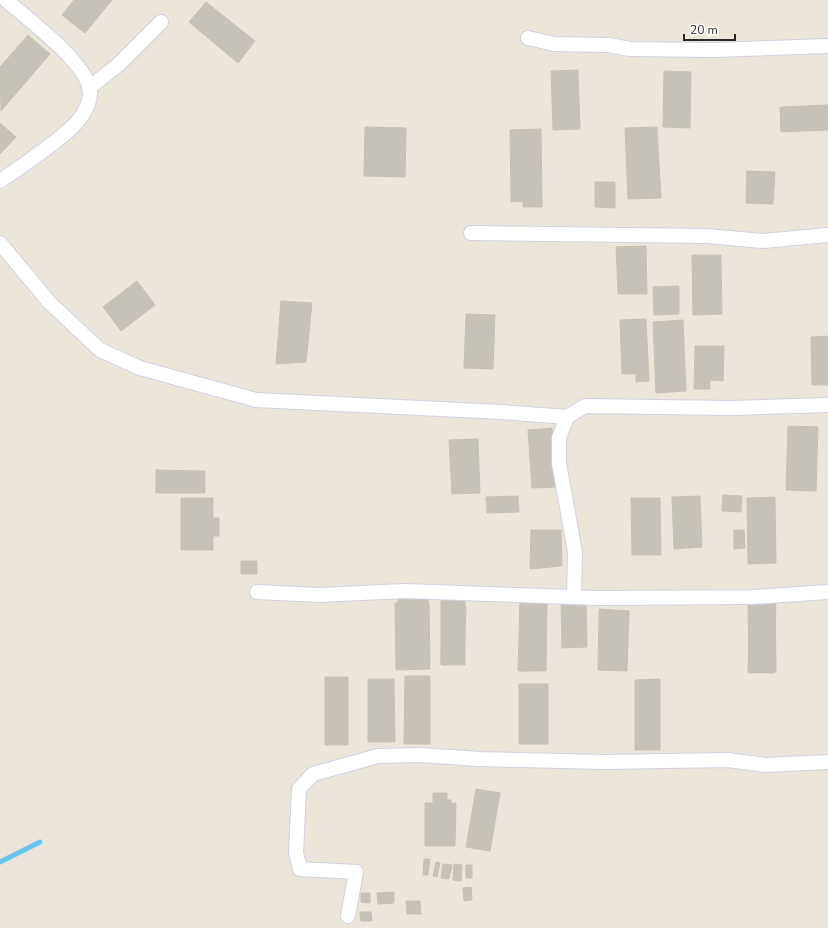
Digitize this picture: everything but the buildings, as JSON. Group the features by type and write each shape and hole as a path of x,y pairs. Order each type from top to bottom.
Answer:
{"street":[{"path":"0,181 69,130 86,110 90,93 85,76 71,57 6,0"},
{"path":"89,88 119,64 161,22"},
{"path":"528,38 554,44 609,45 630,49 716,50 828,46"},
{"path":"472,234 693,236 763,241 828,235"},
{"path":"0,243 49,302 100,350 140,368 256,400 567,417 585,406 732,408 828,405"},
{"path":"567,417 559,438 559,462 575,552 574,597"},
{"path":"257,592 319,595 404,591 574,597 753,597 828,592"},
{"path":"348,916 356,872 300,869 296,853 299,789 313,774 378,756 420,755 480,760 604,762 728,760 765,765 828,762"}],"waterway":[{"path":"0,862 40,842"}]}
